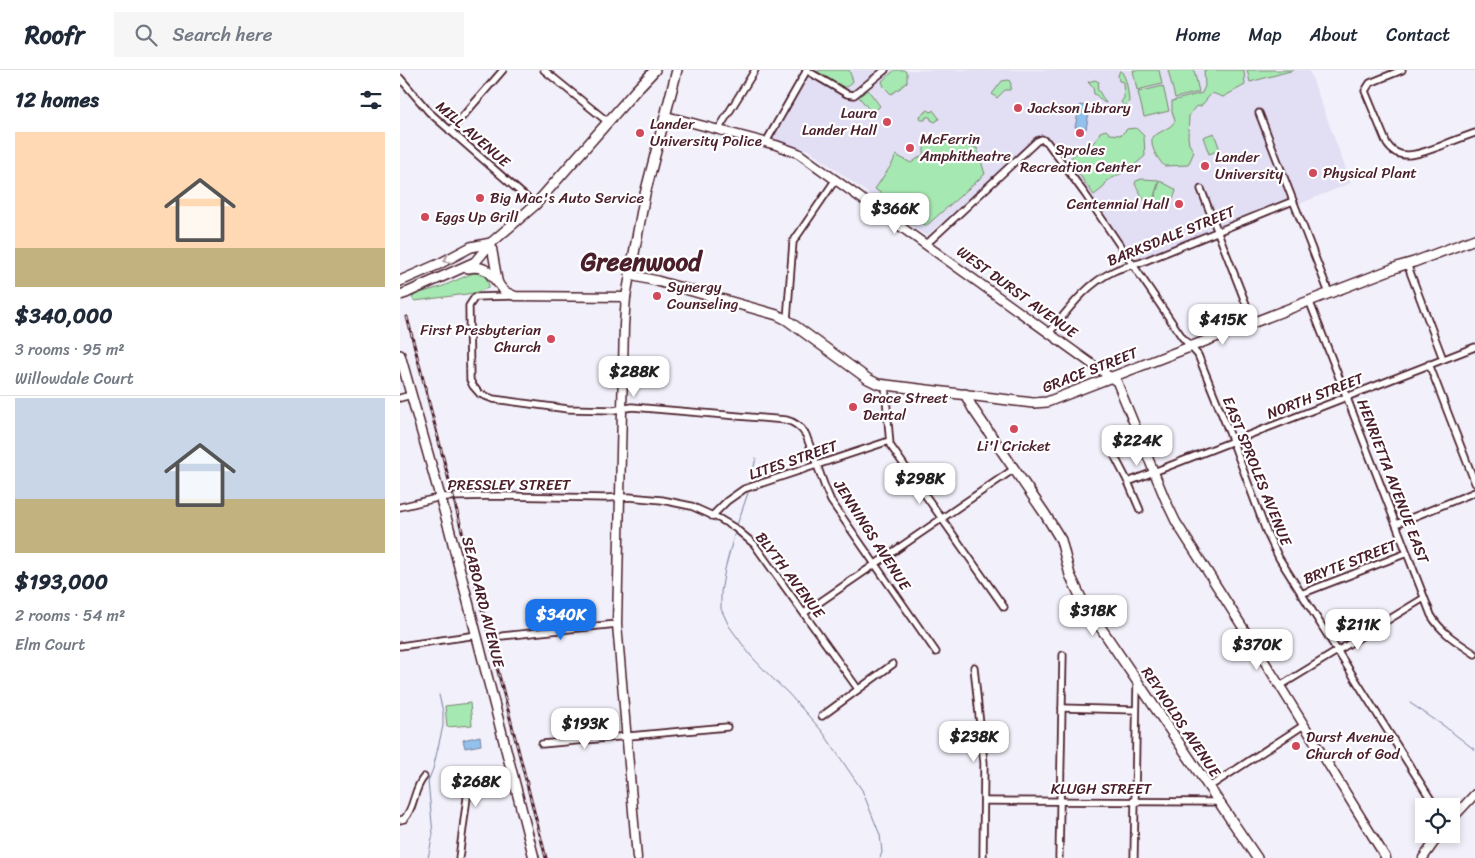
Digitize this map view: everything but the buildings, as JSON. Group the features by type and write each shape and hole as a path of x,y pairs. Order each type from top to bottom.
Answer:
{"main road":[{"path":"403,294 475,262 491,243 535,205 655,70"},
{"path":"630,275 645,194 677,70"},
{"name":"GRACE STREET","path":"630,275 777,315 787,320 868,379 878,384 1042,403 1052,401 1309,300 1475,238"},
{"path":"402,280 439,264 471,247 491,243"},
{"path":"458,270 477,266 487,270 498,283"},
{"name":"SEABOARD AVENUE","path":"400,355 441,497 534,858"},
{"name":"REYNOLDS AVENUE","path":"965,394 973,409 1061,540 1070,576 1078,594 1256,858"}],"street":[{"path":"450,131 503,70"},
{"path":"544,70 608,122"},
{"path":"718,130 755,70"},
{"path":"766,142 806,70 847,94 854,95 885,70"},
{"path":"1402,70 1370,83 1364,91 1387,144 1392,150 1403,155 1415,155 1475,133"},
{"name":"MILL AVENUE","path":"400,78 420,103 535,205"},
{"path":"1259,113 1329,293"},
{"name":"WEST DURST AVENUE","path":"666,116 766,142 798,153 1112,377"},
{"name":"EAST SPROLES AVENUE","path":"926,244 1036,141 1043,139 1047,142 1085,194 1132,265 1198,355 1266,531 1279,558 1430,798"},
{"path":"787,320 793,242 836,179"},
{"path":"1201,189 1253,322"},
{"name":"BARKSDALE STREET","path":"1049,333 1086,290 1110,273 1293,201"},
{"path":"491,243 498,283 504,290 515,296 626,297"},
{"path":"1407,264 1443,359 1475,346"},
{"path":"630,275 626,297 617,624 636,858"},
{"name":"JENNINGS AVENUE","path":"515,296 475,297 469,306 470,380 480,394 493,399 568,409 614,410 632,407 788,420 797,425 804,433 824,487 832,501 936,652"},
{"name":"HENRIETTA AVENUE EAST","path":"1309,300 1431,615 1440,628 1475,654"},
{"name":"NORTH STREET","path":"1128,482 1443,359"},
{"path":"1430,364 1475,482"},
{"path":"1112,377 1120,387 1165,499 1186,537 1386,858"},
{"path":"885,385 890,445 1004,607"},
{"path":"400,398 411,396"},
{"name":"LITES STREET","path":"712,516 727,501 744,490 889,441"},
{"path":"1115,457 1140,510"},
{"path":"804,613 1014,469"},
{"path":"1396,524 1475,492"},
{"name":"PRESSLEY STREET","path":"400,507 441,497 620,498"},
{"name":"BLYTH AVENUE","path":"620,498 674,501 691,506 734,528 754,544 858,690"},
{"name":"BRYTE STREET","path":"1301,594 1407,553"},
{"path":"1280,686 1424,598"},
{"path":"502,636 617,624"},
{"path":"400,646 477,635"},
{"path":"1058,858 1063,654"},
{"path":"822,716 893,664"},
{"path":"974,667 984,763 983,858"},
{"path":"1134,858 1137,679"},
{"path":"1062,708 1136,710"},
{"path":"1209,787 1304,726"},
{"path":"542,744 727,727"},
{"path":"400,820 404,819 409,813 418,785 424,777"},
{"path":"460,858 468,790 474,786 516,784"},
{"path":"1460,810 1475,794"},
{"name":"KLUGH STREET","path":"984,801 1219,802"},
{"path":"1423,858 1434,843"}],"shaded area":[{"name":"Lander University","path":"812,70 1309,70 1351,183 1137,269 1048,140 1038,139 926,236 809,150 771,141"}],"green space":[{"path":"819,70 849,70 853,81 849,86 842,88 817,74"},
{"path":"895,70 904,70 907,73 907,82 891,94 884,87 882,81"},
{"path":"1120,70 1126,80 1128,93 1129,101 1125,107 1121,102 1124,98 1123,82 1119,81 1118,76"},
{"path":"1133,70 1159,70 1162,84 1137,90"},
{"path":"1168,70 1194,70 1199,92 1175,98"},
{"path":"1204,70 1244,70 1245,85 1223,97 1212,93 1201,106 1195,107 1189,116 1188,137 1189,144 1194,152 1188,165 1164,166 1152,145 1152,137 1171,126 1175,121 1172,101 1202,93 1205,86"},
{"path":"1247,70 1294,70 1250,82"},
{"path":"1009,80 1011,84 1010,90 1005,90 997,98 992,94 1002,81"},
{"path":"1095,80 1099,82 1097,88 1106,103 1094,94 1093,88 1088,82"},
{"path":"1163,86 1169,111 1144,117 1138,92"},
{"path":"866,89 880,106 874,112 871,112 858,95"},
{"path":"928,110 931,112 933,110 939,118 938,120 935,122 930,117 926,117 925,120 921,120 920,116"},
{"path":"1136,128 1144,136 1145,156 1131,168 1107,181 1103,188 1094,195 1069,160 1094,142 1100,132 1106,130 1110,134 1121,135 1127,129"},
{"path":"1214,133 1220,150 1209,154 1203,137"},
{"path":"933,136 977,148 985,174 926,226 875,189 896,155 911,163 924,154 924,139"},
{"path":"1142,179 1159,180 1152,203 1146,203 1135,184 1136,181"},
{"path":"1160,181 1176,191 1173,199 1159,207 1153,204"},
{"path":"473,273 486,277 489,286 486,289 474,293 415,301 412,298 416,294 441,287"},
{"path":"470,703 472,725 447,727 445,706"}],"water":[{"path":"1080,105 1090,107 1086,129 1075,127"},
{"path":"480,736 481,745 465,748 463,740"}],"waterway":[{"path":"752,475 756,458"},
{"path":"737,525 748,493"},
{"path":"735,532 725,569 721,592 721,609 729,626 751,656 822,731 862,790 880,835 882,852 880,858"},
{"path":"428,858 433,834 428,781 433,769 443,726 443,712 439,695"},
{"path":"1410,703 1475,750"}],"railway":[{"path":"407,317 546,858"}],"place":[{"name":"Jackson Library","path":"1018,108"},
{"name":"Laura Lander Hall","path":"887,122"},
{"name":"Lander University Police","path":"640,133"},
{"name":"Sproles Recreation Center","path":"1080,133"},
{"name":"McFerrin Amphitheatre","path":"910,148"},
{"name":"Lander University","path":"1205,166"},
{"name":"Physical Plant","path":"1313,173"},
{"name":"Big Mac's Auto Service","path":"480,198"},
{"name":"Centennial Hall","path":"1179,204"},
{"name":"Eggs Up Grill","path":"425,217"},
{"name":"Synergy Counseling","path":"657,296"},
{"name":"First Presbyterian Church","path":"551,339"},
{"name":"Grace Street Dental","path":"853,407"},
{"name":"Li'l Cricket","path":"1014,429"},
{"name":"Durst Avenue Church of God","path":"1296,746"}],"district":[{"name":"Greenwood","path":"641,261"}]}
